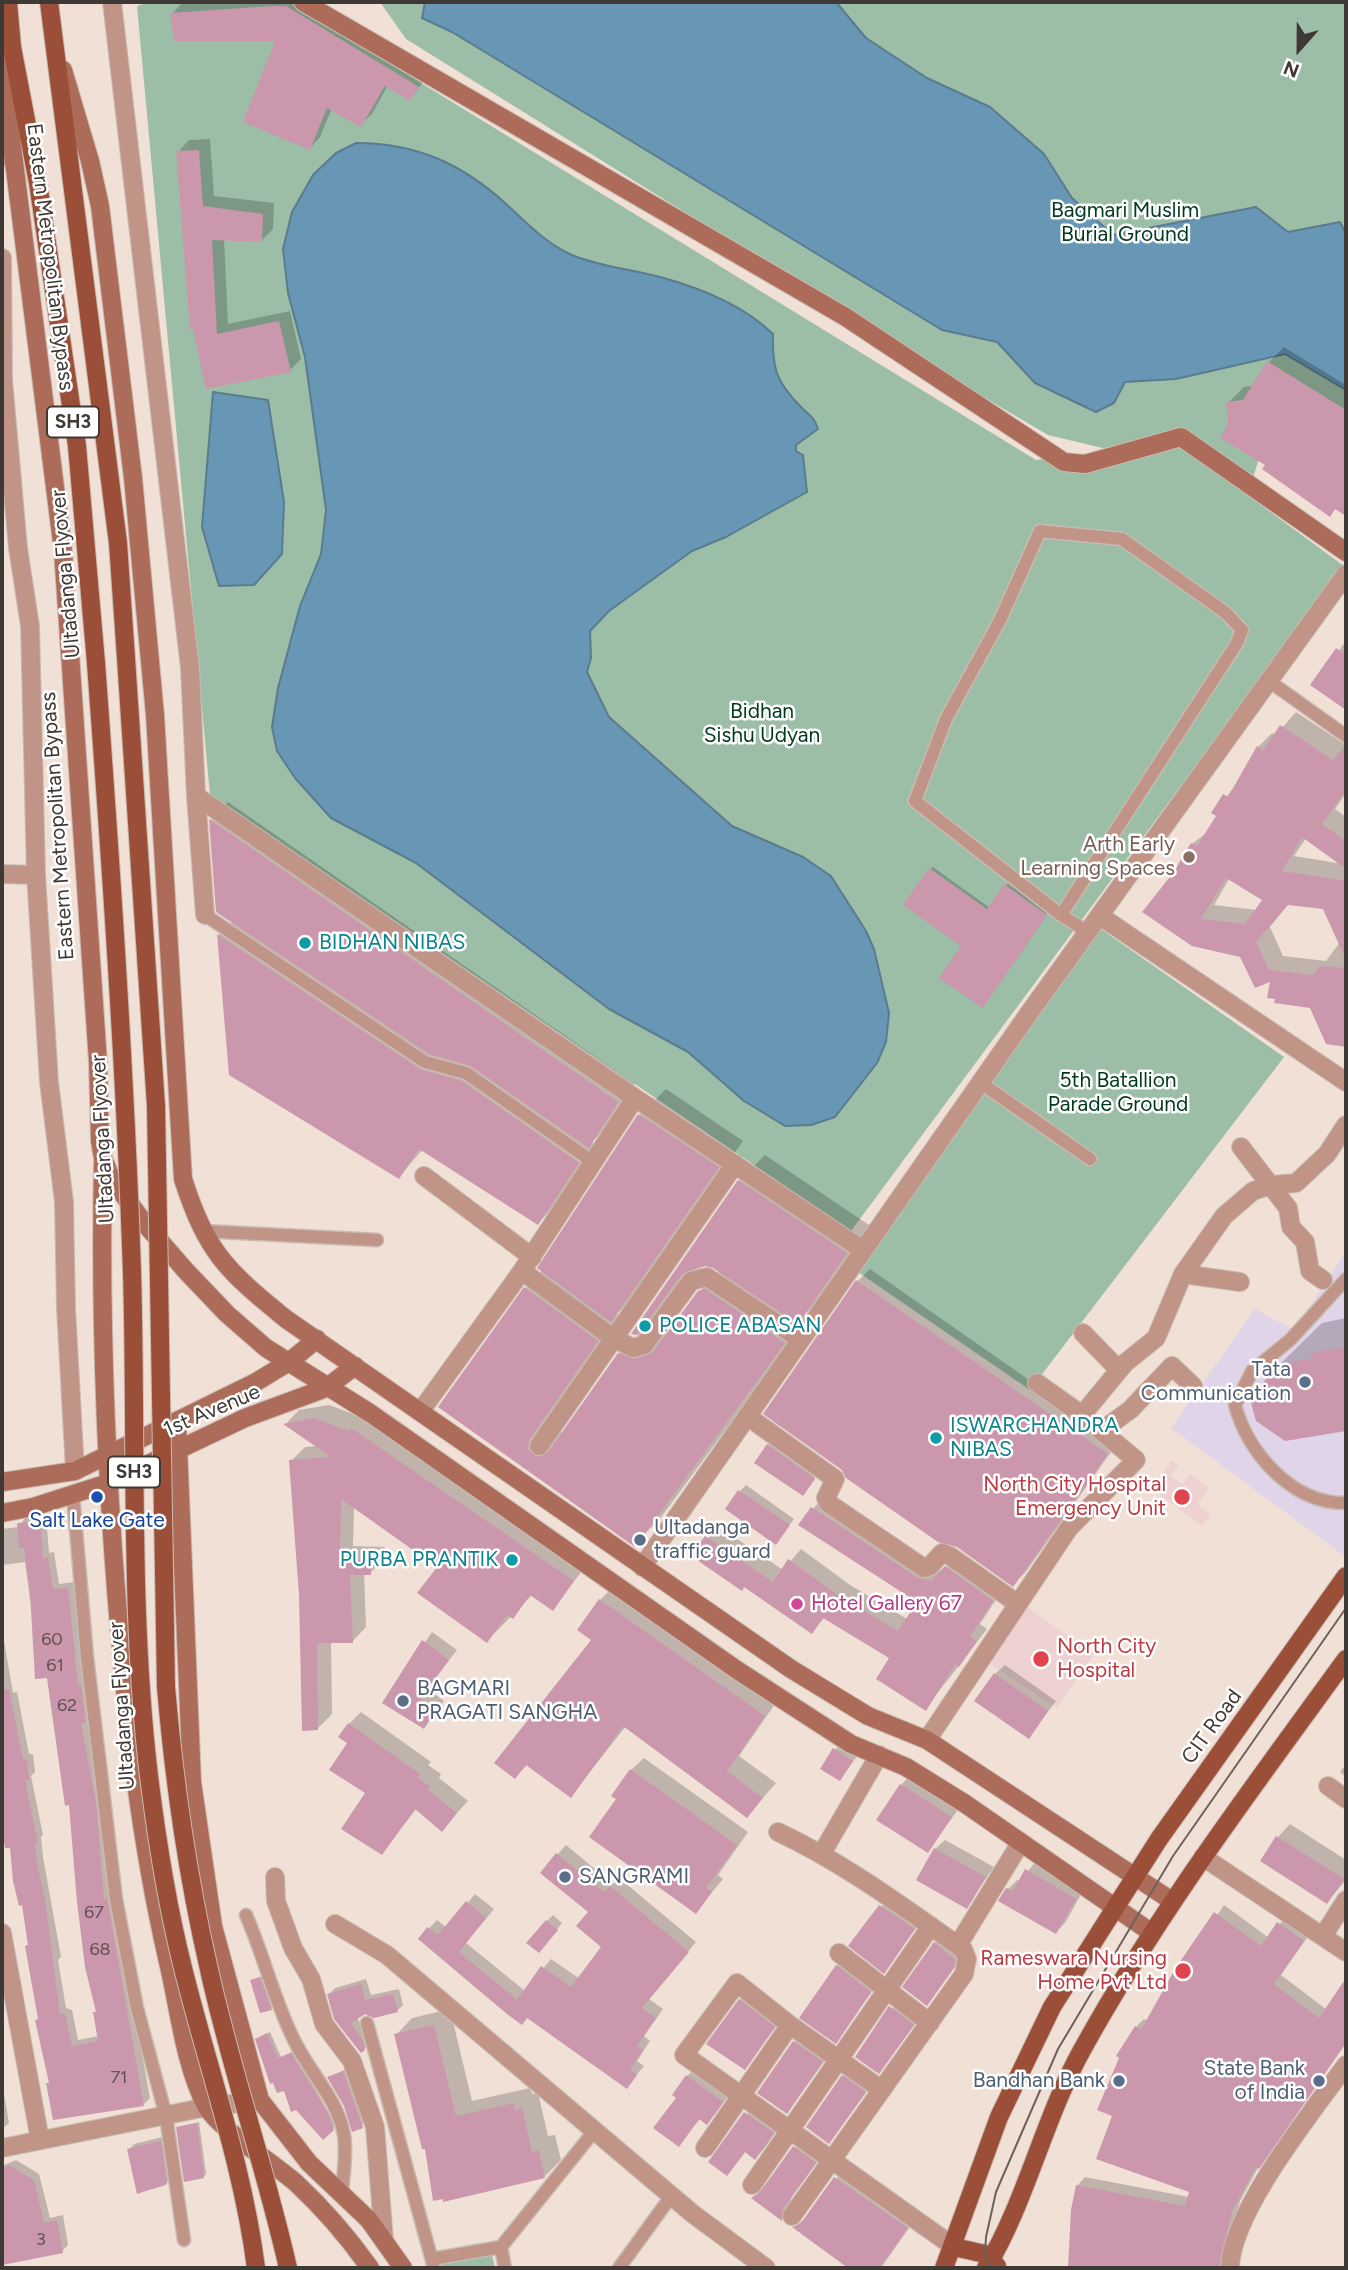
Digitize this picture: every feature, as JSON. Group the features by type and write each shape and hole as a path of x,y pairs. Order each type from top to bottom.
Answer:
{"main road":[{"name":"Eastern Metropolitan Bypass","path":"7,2 2,66 63,551 103,1158 111,1178 145,1224 186,1271 227,1314 266,1348 400,1434 737,1670 851,1744 906,1767 1021,1842 1152,1933"},
{"name":"Ultadanga Flyover","path":"7,2 12,47 38,183 77,446 96,663 124,1077 132,1276 138,1618 149,1773 169,1905 182,1967 248,2208 256,2268"},
{"name":"Eastern Metropolitan Bypass","path":"49,2 50,23 90,161 100,206 124,391 155,715 178,1146 183,1179 202,1231 217,1256 242,1284 286,1319 790,1670 868,1716 926,1740 1060,1825 1134,1878 1172,1901"},
{"path":"303,2 844,316 1064,462 1085,464 1181,437 1344,547"},
{"name":"SH3","path":"50,23 118,543 156,1106 166,1687 173,1767 187,1865 208,1967 288,2268"},
{"path":"103,1158 101,1259 106,1455 124,1690 139,1807 161,1930 197,2083 206,2107 217,2122 275,2166 333,2220 370,2268"},
{"path":"2,1482 75,1471 177,1422 289,1362 317,1339"},
{"name":"1st Avenue","path":"2,1513 108,1483 245,1418 326,1388 355,1366"},
{"path":"177,1422 192,1782 213,1926 260,2100 309,2163 369,2220 403,2268"},
{"name":"CIT Road","path":"944,2268 954,2247 982,2161 1036,2035 1134,1878 1346,1576"},
{"path":"954,2247 992,2265 1068,2074 1172,1901 1346,1659"}],"street":[{"path":"113,2 190,667 205,915"},
{"path":"2,157 11,130"},
{"path":"2,258 3,380 18,548 30,626 36,874 49,1082 64,1202 66,1308 75,1471"},
{"path":"642,1567 1088,932 1346,574"},
{"path":"196,796 635,1098 863,1250"},
{"path":"2,874 36,874"},
{"path":"1100,916 1346,1082"},
{"path":"421,1412 527,1264 635,1098"},
{"path":"1082,1415 1119,1370 1156,1338 1183,1274 1224,1216 1253,1191 1272,1185 1296,1183 1327,1154 1346,1125"},
{"path":"1241,1147 1288,1208 1291,1227 1305,1242 1310,1271 1323,1280"},
{"path":"539,1446 735,1164"},
{"path":"424,1176 613,1338 633,1348 643,1345 691,1281 707,1277 800,1339"},
{"path":"1183,1274 1240,1282"},
{"path":"1083,1333 1119,1370"},
{"path":"1101,1431 1130,1410 1172,1366 1194,1386"},
{"path":"926,1740 1069,1528 1136,1460 1082,1415 1037,1383"},
{"path":"747,1416 835,1479 826,1498 828,1503 924,1568 930,1566 942,1553 950,1556 1018,1604"},
{"path":"822,1853 879,1755"},
{"path":"1328,1786 1346,1799"},
{"path":"778,1832 822,1853 931,1926 963,1949 967,1959 964,1974 792,2216"},
{"path":"958,1945 1021,1842"},
{"path":"1203,1857 1346,1952"},
{"path":"275,1877 276,1901 293,1948 311,1979 324,2024 352,2061 374,2127 384,2241"},
{"path":"1323,1936 1346,1900"},
{"path":"335,1924 387,1955 672,2195 766,2268"},
{"path":"752,2185 931,1926"},
{"path":"2,1933 9,2011 40,2140"},
{"path":"839,1953 930,2023"},
{"path":"882,2090 790,2025 737,1983 684,2055 954,2247"},
{"path":"705,2148 790,2025"},
{"path":"1230,2268 1230,2250 1252,2205 1288,2146 1346,2065"},
{"path":"2,2148 206,2107 260,2100"}],"lane":[{"path":"1061,915 1237,643 1242,630 1226,613 1122,539 1040,531 1000,620 946,719 915,801 1061,915 1088,932"},
{"path":"1269,681 1346,736"},
{"path":"205,915 425,1062 466,1073 593,1162"},
{"path":"981,1083 1090,1159"},
{"path":"202,1231 377,1240"},
{"path":"1346,1279 1290,1340 1252,1371 1235,1405 1240,1423 1273,1473 1317,1501 1346,1504"},
{"path":"73,1495 87,1657 116,1899 137,2008 166,2116 184,2240"},
{"path":"246,1915 266,1962 280,2011 295,2044 334,2105 341,2125 344,2136 342,2194"},
{"path":"367,2023 433,2264 501,2247 594,2130"},
{"path":"619,2268 672,2195"},
{"path":"501,2247 505,2268"}],"shaded area":[{"path":"1346,1251 1346,1557 1171,1428 1255,1309 1294,1330"},
{"name":"North City Hospital Emergency Unit","path":"1172,1460 1178,1465 1171,1476 1182,1484 1190,1474 1209,1488 1197,1504 1210,1514 1202,1526 1151,1488"},
{"name":"North City Hospital","path":"1027,1607 1094,1654 1057,1708 988,1663"}],"green space":[{"name":"Bidhan Sishu Udyan","path":"150,2 289,2 1036,460 1115,451 1048,435 963,385 406,39 380,2 1346,2 1346,436 1261,451 1251,485 1227,480 1344,566 851,1231 210,795 137,6"},
{"name":"5th Batallion Parade Ground","path":"1101,929 1284,1057 1030,1390 855,1270"},
{"path":"492,2255 495,2268 442,2268 441,2264"}],"water":[{"path":"425,2 836,2 866,38 927,78 990,107 1044,154 1072,198 1113,235 1256,207 1288,232 1340,222 1346,234 1346,390 1285,354 1176,379 1125,382 1114,403 1096,412 1035,383 997,342 942,330 452,32 422,18"},
{"path":"356,143 417,151 454,166 488,189 536,232 562,250 594,262 691,286 735,306 773,334 778,375 787,391 814,420 818,429 796,445 796,451 803,455 807,492 726,537 692,551 609,611 590,631 591,658 587,672 609,717 732,826 803,857 831,876 866,931 874,949 889,1013 886,1042 877,1063 835,1117 811,1125 785,1126 744,1101 688,1052 609,1009 416,863 331,818 295,778 277,751 272,727 278,688 300,606 321,554 326,510 305,357 288,293 283,249 292,212 313,175 336,153"},
{"path":"213,392 268,400 284,502 282,554 254,585 219,586 202,527"}],"building":[{"path":"286,6 419,87 410,101 385,86 361,127 327,108 310,150 243,122 275,41 174,41 170,13"},
{"path":"199,150 203,206 263,214 262,242 212,240 217,334 279,321 291,372 206,389 193,329 190,330 176,151"},
{"path":"1267,361 1346,410 1346,516 1335,509 1330,517 1262,469 1265,465 1220,438 1228,424 1226,402 1243,400"},
{"path":"1336,648 1346,655 1346,710 1310,685"},
{"path":"1280,725 1333,760 1346,745 1346,790 1322,824 1346,841 1346,869 1302,837 1282,871 1346,881 1346,960 1323,909 1288,905 1256,942 1269,970 1313,975 1320,966 1346,968 1346,1047 1326,1044 1310,1008 1274,1003 1275,999 1267,998 1270,982 1255,988 1240,957 1192,946 1142,912 1173,873 1191,843 1197,846 1216,816 1211,813 1223,794 1228,797 1257,746 1263,751","holes":["1226,878 1262,900 1245,924 1201,919"]},
{"path":"209,819 618,1102 589,1148 471,1066 429,1054 216,912"},
{"path":"929,868 987,909 1004,884 1047,915 983,1008 939,978 961,946 903,905"},
{"path":"217,934 420,1069 462,1081 579,1163 538,1225 419,1149 399,1179 229,1075"},
{"path":"638,1114 719,1167 611,1322 537,1268"},
{"path":"738,1180 847,1253 798,1324 713,1268 705,1266 682,1274 637,1335 631,1334"},
{"name":"ISWARCHANDRA NIBAS","path":"856,1280 1108,1454 1013,1587 957,1547 938,1542 846,1478 842,1470 763,1414"},
{"path":"524,1287 598,1341 529,1440 528,1450 537,1457 548,1452 618,1353 635,1359 653,1352 698,1291 705,1289 785,1343 635,1547 438,1407"},
{"name":"Tata Communication","path":"1346,1347 1346,1431 1285,1441 1256,1421 1250,1399 1277,1365 1312,1358 1311,1353"},
{"path":"314,1418 349,1431 351,1428 574,1581 553,1611 530,1595 513,1619 507,1615 487,1643 417,1593 437,1567 341,1499 340,1559 371,1560 371,1575 350,1575 353,1643 317,1643 318,1730 302,1731 299,1595 289,1460 331,1457 283,1424"},
{"path":"767,1444 815,1479 803,1496 754,1463"},
{"path":"738,1490 790,1525 776,1545 725,1509"},
{"path":"811,1507 918,1578 931,1581 945,1566 993,1601 970,1636 977,1641 959,1667 955,1664 926,1711 876,1679 889,1658 823,1618 812,1634 744,1587 742,1591 691,1556 705,1536 773,1582 788,1559 839,1596 898,1631 917,1602 798,1525"},
{"path":"40,1521 43,1558 48,1557 53,1589 68,1588 78,1685 81,1685 86,1723 81,1723 96,1803 104,1899 107,1898 144,2106 53,2120 46,2083 49,2083 35,2020 38,2019 25,1946 28,1945 22,1905 19,1906 10,1848 5,1848 2,1830 2,1690 9,1689 23,1759 27,1760 29,1780 25,1780 38,1843 35,1843 37,1864 45,1899 60,2014 64,2013 66,2017 72,2046 98,2041 93,2012 96,2012 85,1967 77,1902 69,1805 65,1806 47,1678 35,1679 30,1592 24,1548 19,1548 17,1523"},
{"path":"599,1599 765,1716 727,1771 763,1798 747,1818 623,1726 571,1798 526,1765 515,1779 494,1763 591,1640 577,1630"},
{"path":"422,1640 449,1660 420,1699 436,1710 424,1729 382,1703"},
{"path":"994,1673 1048,1711 1029,1739 974,1701"},
{"path":"348,1723 420,1774 418,1778 431,1787 428,1790 457,1813 442,1832 415,1809 382,1855 341,1829 365,1793 329,1770 347,1743 338,1737"},
{"path":"833,1748 853,1761 840,1781 820,1769"},
{"path":"630,1769 737,1845 706,1888 712,1892 696,1914 589,1837 616,1799 611,1796"},
{"path":"900,1784 952,1817 928,1853 876,1820"},
{"path":"1276,1836 1344,1879 1327,1904 1260,1861"},
{"path":"934,1848 986,1877 967,1909 916,1880"},
{"path":"556,1853 604,1892 610,1886 689,1952 642,2008 656,2018 637,2046 643,2050 630,2070 637,2075 627,2089 527,2018 522,2025 418,1939 427,1927 438,1935 466,1901 486,1918 459,1952 517,2000 541,1966 571,1987 601,1947 576,1926 588,1912 540,1873"},
{"path":"1025,1869 1076,1899 1056,1934 998,1901 1006,1888 1013,1891"},
{"path":"879,1905 915,1929 884,1974 848,1946"},
{"path":"1214,1912 1261,1946 1277,1922 1304,1941 1274,1984 1319,2018 1346,1978 1346,2043 1259,2169 1256,2167 1232,2211 1219,2268 1068,2268 1071,2210 1076,2185 1185,2206 1189,2192 1096,2159 1112,2116 1097,2110 1119,2058 1116,2056 1135,2026 1141,2030 1175,1969"},
{"path":"546,1920 558,1930 539,1953 526,1943"},
{"path":"934,1942 955,1960 953,1969 927,2006 902,1987"},
{"path":"836,1965 871,1992 836,2044 799,2018"},
{"path":"260,1977 272,2010 260,2013 250,1980"},
{"path":"361,1984 365,2000 393,1994 398,2012 374,2018 365,2014 351,2023 363,2041 365,2050 361,2053 334,2019 327,1994"},
{"path":"739,1999 775,2027 745,2070 706,2044"},
{"path":"889,2006 914,2025 879,2074 855,2057"},
{"path":"434,2025 456,2116 514,2103 515,2110 522,2108 532,2152 539,2150 545,2178 443,2202 443,2199 433,2201 425,2149 422,2149 394,2034"},
{"path":"267,2033 278,2058 291,2053 328,2113 334,2130 323,2140 296,2110 291,2112 284,2091 277,2093 273,2083 270,2084 255,2039"},
{"path":"793,2041 823,2062 787,2114 757,2093"},
{"path":"343,2071 363,2128 352,2132 344,2106 327,2077"},
{"path":"686,2075 723,2102 707,2125 699,2119 679,2147 653,2128 676,2098 672,2095"},
{"path":"842,2075 866,2092 829,2144 806,2127"},
{"path":"744,2112 774,2133 755,2160 745,2152 727,2176 708,2162"},
{"path":"197,2123 204,2178 184,2182 176,2127"},
{"path":"161,2141 167,2184 137,2194 127,2149"},
{"path":"793,2146 816,2163 783,2209 782,2221 751,2198 761,2191"},
{"path":"9,2165 34,2180 44,2223 57,2220 63,2253 2,2265 2,2169"},
{"path":"834,2177 908,2228 879,2268 848,2268 792,2227 801,2223"}],"tram line":[{"path":"989,2268 985,2254 986,2237 996,2192 1058,2049 1173,1856 1346,1608"}],"place":[{"name":"Arth Early Learning Spaces","path":"1189,857"},
{"name":"BIDHAN NIBAS","path":"305,943"},
{"name":"POLICE ABASAN","path":"645,1326"},
{"name":"Tata Communication","path":"1305,1382"},
{"name":"ISWARCHANDRA NIBAS","path":"936,1438"},
{"name":"Salt Lake Gate","path":"97,1497"},
{"name":"North City Hospital Emergency Unit","path":"1182,1497"},
{"name":"Ultadanga traffic guard","path":"640,1540"},
{"name":"PURBA PRANTIK","path":"512,1560"},
{"name":"Hotel Gallery 67","path":"797,1604"},
{"name":"North City Hospital","path":"1041,1659"},
{"name":"BAGMARI PRAGATI SANGHA","path":"403,1701"},
{"name":"SANGRAMI","path":"565,1877"},
{"name":"Rameswara Nursing Home Pvt Ltd","path":"1183,1971"},
{"name":"Bandhan Bank","path":"1119,2081"},
{"name":"State Bank of India","path":"1319,2081"}],"park label":[{"name":"Bagmari Muslim Burial Ground","path":"1125,223"}]}
